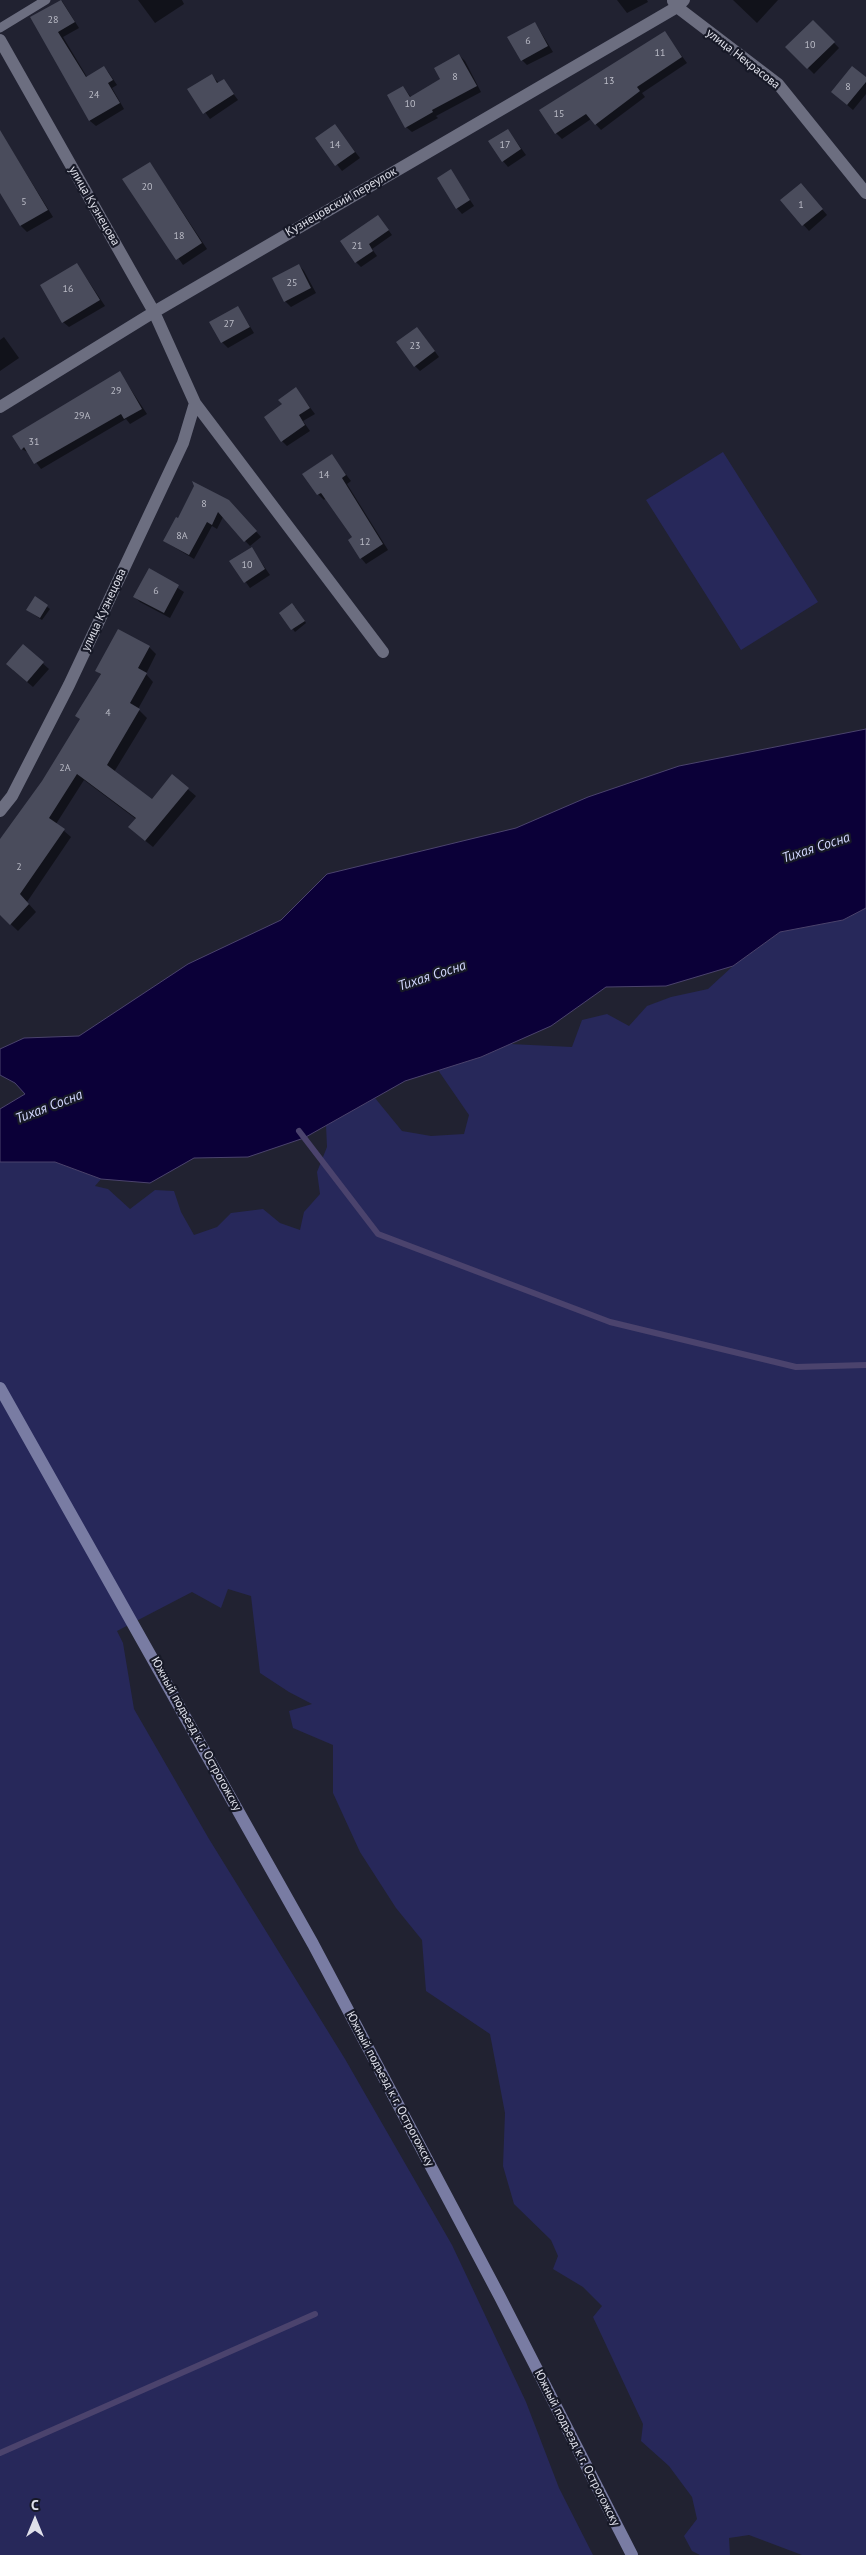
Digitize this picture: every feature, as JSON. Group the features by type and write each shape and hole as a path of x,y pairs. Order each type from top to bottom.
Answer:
{"main road":[{"name":"Южный подъезд к г. Острогожску","path":"0,1388 318,1952 500,2297 632,2555"}],"street":[{"name":"улица Некрасова","path":"678,2 778,84 866,193"},
{"name":"Кузнецовский переулок","path":"0,407 154,312 678,2"},
{"name":"улица Кузнецова","path":"0,40 154,312 195,403 383,652"},
{"name":"улица Кузнецова","path":"0,811 12,796 69,685 182,443 195,403"}],"lane":[{"path":"0,28 46,0"}],"shaded area":[{"path":"723,452 818,602 741,650 646,500"},
{"path":"866,908 866,2555 802,2555 749,2535 729,2538 730,2555 700,2555 692,2551 684,2536 697,2519 692,2497 669,2466 641,2441 643,2424 593,2317 602,2306 583,2287 553,2269 558,2256 551,2240 514,2204 503,2166 505,2113 490,2034 426,1991 422,1940 396,1908 360,1852 333,1793 333,1745 293,1728 289,1711 312,1704 260,1673 251,1596 228,1589 221,1608 192,1592 117,1631 123,1643 134,1709 209,1839 345,2059 452,2245 526,2402 559,2488 593,2555 0,2555 0,1162 55,1162 101,1179 95,1186 108,1189 130,1209 155,1190 174,1191 181,1212 194,1235 217,1227 231,1213 263,1209 280,1223 300,1230 304,1212 320,1194 317,1172 327,1147 326,1125 375,1098 402,1131 431,1136 464,1134 469,1115 438,1070 481,1057 510,1044 572,1047 582,1020 607,1014 629,1026 647,1006 671,997 708,989 733,966 780,932 843,920"}],"water":[{"name":"Тихая Сосна","path":"866,729 866,908 843,920 780,932 733,966 666,986 606,987 551,1026 481,1057 405,1081 304,1138 248,1157 194,1158 150,1183 101,1179 55,1162 0,1162 0,1109 25,1094 15,1083 0,1075 0,1049 24,1038 79,1036 188,964 281,920 327,874 516,828 588,797 679,766"}],"building":[{"path":"61,0 75,22 58,32 86,77 104,66 113,80 108,83 120,103 89,121 30,17"},
{"path":"813,20 835,42 807,69 785,47"},
{"path":"535,22 548,46 521,61 507,37"},
{"path":"665,31 682,57 637,87 640,91 595,125 586,114 555,134 539,110"},
{"path":"459,54 477,86 432,110 433,112 405,128 387,95 403,86 410,97 440,79 434,68"},
{"path":"852,66 866,77 866,82 847,105 831,92"},
{"path":"212,74 217,83 224,79 234,94 203,114 187,89"},
{"path":"335,124 355,152 335,166 315,138"},
{"path":"508,129 521,149 502,162 488,141"},
{"path":"0,130 48,210 20,226 0,193"},
{"path":"150,162 202,243 176,260 122,179"},
{"path":"451,169 470,200 456,209 437,178"},
{"path":"801,183 823,209 802,226 780,200"},
{"path":"378,215 389,230 369,244 373,251 355,263 340,241"},
{"path":"77,263 100,300 62,323 40,285"},
{"path":"299,264 311,288 284,302 272,278"},
{"path":"238,306 250,327 221,343 209,322"},
{"path":"417,327 435,351 414,367 396,342"},
{"path":"120,371 142,409 124,419 121,414 34,464 24,447 21,450 12,436"},
{"path":"296,387 310,408 299,415 305,425 281,442 264,417 282,404 278,400"},
{"path":"332,454 346,475 342,478 383,544 360,559 348,540 352,537 321,493 317,495 302,474"},
{"path":"192,481 229,500 257,531 244,542 218,512 212,525 207,522 189,555 163,541 176,517 178,518 194,486"},
{"path":"252,547 265,569 244,583 229,561"},
{"path":"149,568 179,585 164,613 133,597"},
{"path":"35,596 48,605 40,618 26,610"},
{"path":"292,603 305,621 291,630 279,613"},
{"path":"118,629 150,646 138,668 147,673 130,703 140,709 107,765 152,799 172,774 189,788 145,841 128,827 136,818 77,774 49,818 65,829 20,894 29,904 10,925 0,915 0,839 42,781 80,719 75,716 101,674 95,671"},
{"path":"23,644 44,662 27,682 6,664"}],"waterway":[{"path":"299,1131 378,1234 610,1322 796,1367 866,1365"},
{"path":"0,2453 315,2314"}]}
